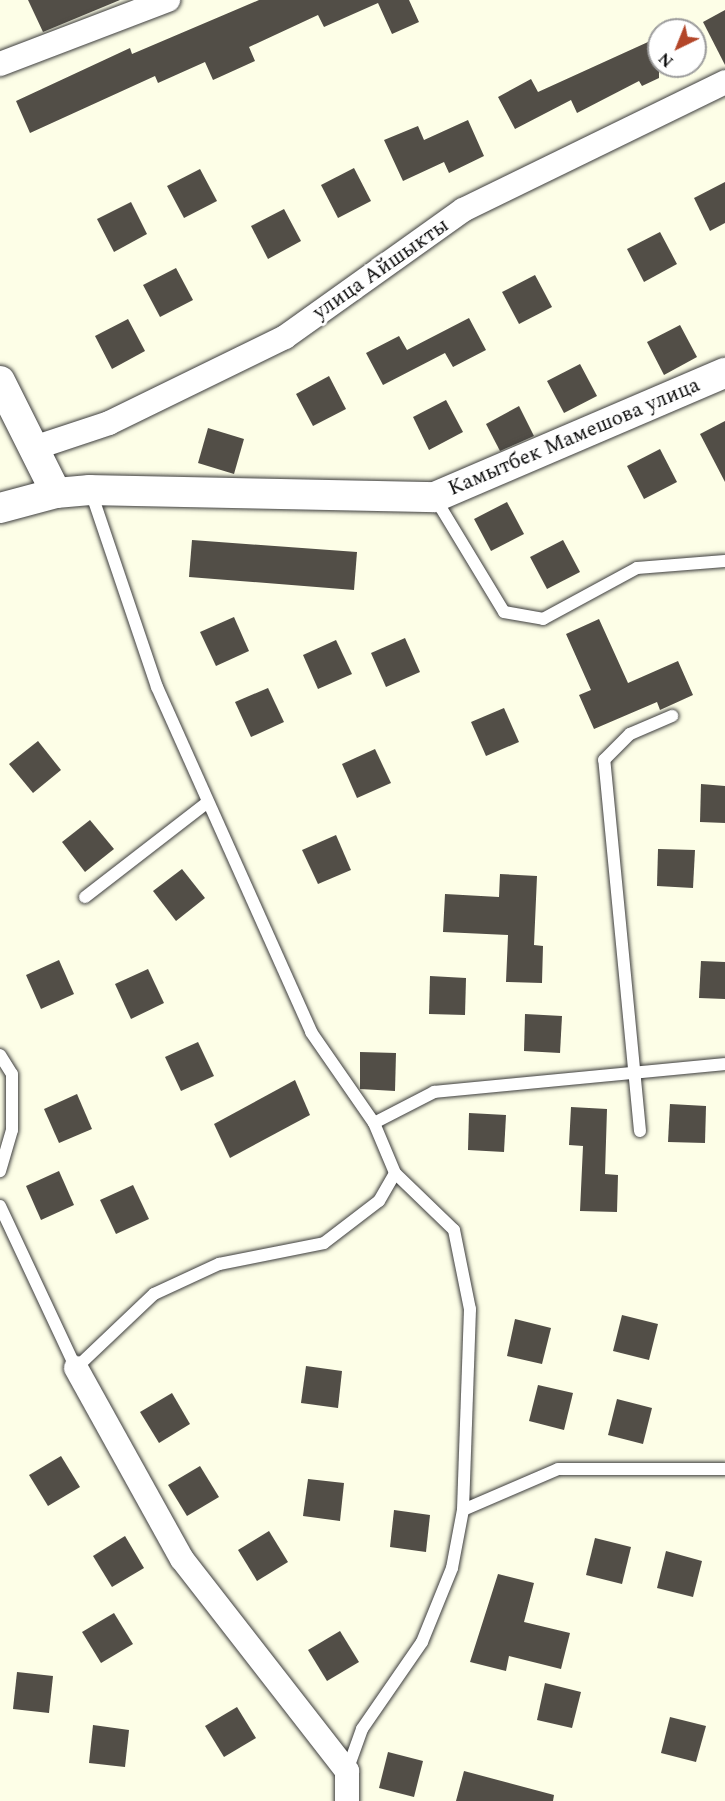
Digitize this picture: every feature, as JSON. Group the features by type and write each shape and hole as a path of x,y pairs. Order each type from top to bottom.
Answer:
{"street":[{"path":"0,64 168,0"},
{"name":"улица Айшыкты","path":"34,448 109,423 285,338 463,210 725,82"},
{"name":"Камытбек Мамешова улица","path":"0,508 56,493 90,490 243,497 435,497 725,373"},
{"path":"0,381 56,493"},
{"path":"76,1368 182,1559 347,1771 347,1801"}],"lane":[{"path":"90,490 157,687 311,1032 374,1123 395,1173 454,1230 470,1309 463,1510 452,1568 422,1642 362,1729 347,1771"},
{"path":"435,497 504,612 543,619 637,568 725,561"},
{"path":"640,1131 604,759 630,734 672,716"},
{"path":"85,897 208,802"},
{"path":"0,1055 12,1074 12,1130 0,1171"},
{"path":"374,1123 434,1092 725,1064"},
{"path":"0,1206 76,1368 154,1294 219,1264 324,1243 379,1201 395,1173"},
{"path":"463,1510 558,1469 725,1469"}],"building":[{"path":"28,0 120,0 43,32"},
{"path":"259,0 409,0 419,22 392,34 378,3 324,27 318,15 249,47 255,61 213,80 205,62 158,83 155,76 30,133 16,101 130,48 132,54"},
{"path":"725,10 725,65 707,30 707,20"},
{"path":"647,42 647,78 659,78 642,86 639,81 577,113 571,100 515,129 498,97 531,79 538,92"},
{"path":"468,120 484,156 449,173 444,162 403,181 384,140 418,126 424,140"},
{"path":"354,168 371,201 338,218 321,185"},
{"path":"200,169 217,201 184,218 167,186"},
{"path":"725,182 725,223 710,231 694,198"},
{"path":"131,202 147,234 114,252 97,219"},
{"path":"284,209 301,241 268,259 251,226"},
{"path":"660,232 677,264 644,282 627,249"},
{"path":"176,268 193,300 160,317 143,285"},
{"path":"535,275 552,307 519,324 502,292"},
{"path":"469,318 486,350 453,367 445,353 383,385 366,353 399,336 407,350"},
{"path":"128,319 145,351 112,369 95,336"},
{"path":"680,325 697,357 664,375 647,342"},
{"path":"580,364 597,396 564,413 547,381"},
{"path":"329,376 346,409 313,426 296,394"},
{"path":"446,400 463,432 429,450 413,417"},
{"path":"519,406 534,436 500,451 486,424"},
{"path":"725,421 725,482 700,434"},
{"path":"208,428 244,439 234,474 198,463"},
{"path":"660,449 677,482 644,499 627,466"},
{"path":"507,502 524,534 491,551 474,519"},
{"path":"192,540 357,552 354,590 189,577"},
{"path":"563,540 580,572 547,589 530,557"},
{"path":"234,617 249,651 216,666 200,632"},
{"path":"599,619 628,683 678,661 693,695 660,710 657,702 594,729 579,695 591,690 566,634"},
{"path":"405,638 420,672 386,687 371,653"},
{"path":"336,640 352,674 318,689 303,655"},
{"path":"268,688 284,722 251,737 235,702"},
{"path":"504,708 519,742 486,756 471,722"},
{"path":"38,741 61,770 33,793 9,764"},
{"path":"375,749 391,783 357,798 342,764"},
{"path":"701,784 725,786 725,823 700,822"},
{"path":"90,820 114,849 85,872 62,842"},
{"path":"336,835 351,870 318,884 302,850"},
{"path":"658,849 695,850 693,888 657,886"},
{"path":"182,869 205,898 176,921 153,891"},
{"path":"500,874 537,876 534,945 543,946 542,983 506,982 508,935 443,932 445,894 499,897"},
{"path":"59,960 74,994 41,1009 26,975"},
{"path":"701,961 725,962 725,999 699,998"},
{"path":"148,969 164,1003 131,1019 115,984"},
{"path":"430,976 466,978 465,1015 429,1014"},
{"path":"525,1014 562,1016 560,1053 524,1051"},
{"path":"198,1042 214,1076 181,1091 165,1057"},
{"path":"360,1052 396,1053 395,1091 360,1089"},
{"path":"295,1080 310,1115 230,1158 214,1124"},
{"path":"77,1094 92,1129 59,1143 44,1109"},
{"path":"670,1104 706,1106 705,1143 668,1142"},
{"path":"571,1107 607,1109 605,1174 618,1175 617,1212 580,1211 583,1146 569,1145"},
{"path":"469,1113 506,1115 504,1152 468,1150"},
{"path":"59,1171 74,1205 41,1220 26,1186"},
{"path":"133,1185 149,1219 116,1234 100,1200"},
{"path":"622,1315 658,1324 649,1360 613,1351"},
{"path":"515,1319 551,1328 542,1364 507,1356"},
{"path":"306,1366 342,1371 338,1408 301,1403"},
{"path":"538,1385 573,1393 564,1430 529,1421"},
{"path":"172,1393 190,1424 159,1443 140,1412"},
{"path":"617,1399 652,1408 643,1444 608,1435"},
{"path":"61,1456 80,1487 48,1506 29,1475"},
{"path":"200,1466 219,1497 187,1516 168,1485"},
{"path":"308,1479 344,1483 340,1521 303,1516"},
{"path":"394,1510 430,1515 426,1552 390,1547"},
{"path":"269,1531 288,1562 257,1581 238,1550"},
{"path":"125,1536 144,1568 112,1587 93,1556"},
{"path":"595,1538 631,1547 622,1584 586,1575"},
{"path":"666,1551 702,1561 693,1597 657,1588"},
{"path":"498,1574 534,1583 524,1622 570,1633 561,1669 509,1656 506,1671 470,1662"},
{"path":"114,1613 133,1644 101,1663 82,1632"},
{"path":"340,1631 359,1662 327,1681 308,1650"},
{"path":"17,1672 53,1676 49,1713 13,1709"},
{"path":"545,1683 581,1692 572,1728 537,1720"},
{"path":"237,1707 256,1738 224,1757 205,1726"},
{"path":"670,1717 706,1726 696,1762 661,1753"},
{"path":"93,1725 129,1730 125,1767 89,1763"},
{"path":"388,1752 423,1761 414,1797 379,1788"},
{"path":"464,1771 554,1795 553,1801 456,1801"}]}
